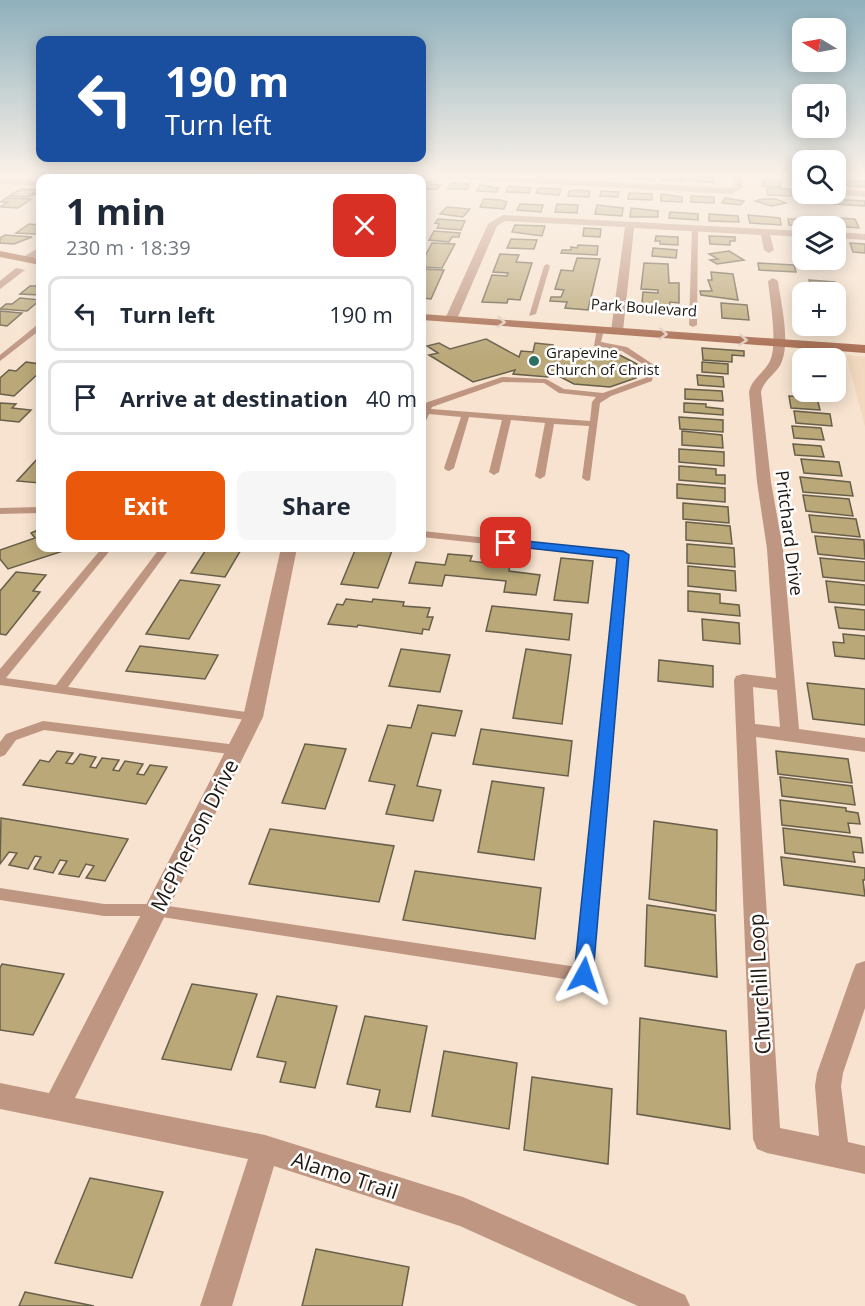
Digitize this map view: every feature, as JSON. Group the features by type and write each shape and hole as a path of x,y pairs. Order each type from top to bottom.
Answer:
{"main road":[{"path":"0,254 36,261"},
{"path":"20,270 27,259"},
{"name":"Park Boulevard","path":"426,307 453,314 600,330 618,325 693,325 865,349"},
{"name":"Park Boulevard","path":"453,314 532,314 618,325 778,337 865,338"},
{"path":"426,317 453,314"}],"street":[{"path":"453,314 488,236"},
{"path":"618,325 629,236"},
{"path":"766,236 769,250"},
{"path":"846,236 865,237"},
{"path":"27,259 36,253"},
{"path":"0,286 20,270"},
{"path":"773,281 778,337"},
{"name":"Pritchard Drive","path":"778,337 776,361 757,384 755,392 775,549 790,735"},
{"name":"McPherson Drive","path":"56,1107 253,717 288,552"},
{"name":"Churchill Loop","path":"786,685 743,680 767,1139 865,1160"},
{"path":"746,729 865,745"},
{"path":"835,1153 828,1086 830,1073 865,971"},
{"name":"Alamo Trail","path":"0,1096 265,1149 463,1212 674,1306"},
{"path":"216,1306 265,1149"}],"lane":[{"path":"693,325 695,236"},
{"path":"532,314 547,266"},
{"path":"0,359 36,330"},
{"path":"587,478 596,402 649,379 650,364 624,349 597,344 600,330"},
{"path":"426,407 502,379 546,381 562,391 606,396"},
{"path":"426,411 594,424"},
{"path":"449,468 466,414"},
{"path":"494,472 507,417"},
{"path":"540,476 550,420"},
{"path":"0,511 36,510"},
{"path":"0,894 104,910 155,910 584,975 623,555 426,534"},
{"path":"104,552 0,679 59,690 253,717"},
{"path":"59,690 162,552"},
{"path":"0,752 11,737 43,725 237,750"}],"shaded area":[{"path":"846,355 865,357 865,426"}],"building":[{"path":"3,236 32,237 14,244 0,243 0,238"},
{"path":"431,236 459,236 452,237 449,242 429,240"},
{"path":"656,236 678,237 678,245 660,244 660,241 655,241"},
{"path":"709,236 735,237 735,241 730,241 730,245 710,244"},
{"path":"511,239 537,240 534,249 507,248"},
{"path":"432,243 455,244 442,268 426,267 426,254"},
{"path":"850,243 865,244 865,253 853,252"},
{"path":"578,245 598,246 597,255 561,253 562,250 571,250 571,247 577,248"},
{"path":"653,248 677,250 676,258 652,256"},
{"path":"729,251 744,260 717,264 710,260 718,259 709,254"},
{"path":"500,254 519,255 516,262 532,263 520,300 508,299 507,303 482,302 492,275 507,276 508,273 493,272"},
{"path":"577,258 600,259 588,310 565,308 567,302 550,301 551,297 561,297 564,290 555,289 561,270 573,271"},
{"path":"644,263 668,264 669,283 679,283 679,303 670,302 669,307 663,307 663,315 641,313 643,292 658,293 658,290 641,289"},
{"path":"758,263 792,265 792,270 796,272 759,270"},
{"path":"426,269 444,270 431,299 426,298"},
{"path":"711,272 733,274 738,300 701,295 700,291 712,291 708,280 712,280"},
{"path":"809,280 835,282 810,282"},
{"path":"30,286 36,286 36,295 20,294"},
{"path":"20,298 36,300 36,303 27,311 0,309 6,304 12,304"},
{"path":"721,303 747,305 749,320 722,318"},
{"path":"0,311 22,313 7,326 0,325"},
{"name":"Grapevine Church of Christ","path":"486,339 519,357 521,351 533,352 535,343 553,345 550,357 580,349 614,352 637,364 636,378 610,387 574,384 551,372 548,377 513,374 515,370 473,382 429,355 438,353 427,346 439,343 450,349"},
{"path":"702,348 744,351 744,356 732,355 732,362 703,360"},
{"path":"26,362 36,363 36,376 14,396 0,394 0,378 9,370 16,371"},
{"path":"702,362 728,364 728,374 702,372"},
{"path":"697,375 723,377 724,387 698,385"},
{"path":"685,389 722,391 723,401 685,399"},
{"path":"789,396 792,396 792,402 818,402 820,410 791,408"},
{"path":"0,403 16,404 12,408 31,410 19,422 0,420"},
{"path":"684,403 706,404 706,407 723,409 723,415 684,412"},
{"path":"794,411 830,414 832,426 796,423"},
{"path":"679,417 723,420 723,432 680,429"},
{"path":"792,426 821,428 824,440 794,438"},
{"path":"682,431 722,435 723,448 682,445"},
{"path":"793,444 821,446 824,457 795,455"},
{"path":"679,449 724,452 724,466 679,462"},
{"path":"801,459 839,462 842,476 804,473"},
{"path":"36,460 36,483 17,481"},
{"path":"679,466 716,469 716,475 725,475 725,484 679,480"},
{"path":"800,477 850,482 853,496 803,492"},
{"path":"677,484 725,488 725,502 677,498"},
{"path":"803,495 849,499 853,516 806,511"},
{"path":"683,503 728,507 729,523 683,519"},
{"path":"809,515 856,519 860,537 812,532"},
{"path":"686,522 730,526 732,544 686,540"},
{"path":"36,531 36,552 60,552 8,569 0,559 0,550 35,538 31,533"},
{"path":"815,536 864,540 865,559 818,554"},
{"path":"687,544 734,548 735,567 687,563"},
{"path":"204,552 240,552 225,577 191,573"},
{"path":"354,552 392,552 378,588 341,584"},
{"path":"448,554 472,556 470,561 486,563 487,558 511,560 509,571 540,575 536,595 504,592 506,581 445,575 442,586 409,583 416,562 445,565"},
{"path":"561,558 593,561 588,603 554,600"},
{"path":"820,558 865,562 865,581 823,577"},
{"path":"688,566 735,571 736,591 688,586"},
{"path":"16,572 46,575 33,591 40,592 6,635 0,634 0,591"},
{"path":"180,580 220,585 189,639 146,634"},
{"path":"826,581 865,585 865,605 829,602"},
{"path":"688,591 720,594 720,603 739,605 740,616 688,611"},
{"path":"346,599 404,602 403,606 430,608 427,617 433,617 429,630 423,629 422,634 358,625 357,627 328,624 337,604 343,605"},
{"path":"492,606 572,614 569,640 486,631"},
{"path":"835,607 865,610 865,630 839,628"},
{"path":"702,619 739,623 740,644 703,640"},
{"path":"843,634 865,636 865,659 835,656 833,642 844,643"},
{"path":"140,646 218,655 205,679 126,671"},
{"path":"401,649 450,655 440,692 389,686"},
{"path":"526,649 571,655 562,724 513,718"},
{"path":"659,660 713,666 713,687 658,681"},
{"path":"807,683 865,689 865,725 813,719"},
{"path":"418,705 462,711 455,736 432,733 417,786 441,790 433,821 386,814 395,785 369,781 388,725 411,728"},
{"path":"481,729 572,741 568,776 473,764"},
{"path":"305,744 346,749 325,809 282,803"},
{"path":"57,751 73,753 66,763 73,764 80,754 96,757 90,767 96,768 102,758 119,760 113,770 119,771 125,761 143,764 137,774 144,775 150,765 167,767 146,804 23,785 40,760 49,762"},
{"path":"776,751 848,759 852,783 778,774"},
{"path":"780,777 852,786 855,805 782,796"},
{"path":"492,781 544,788 534,860 478,852"},
{"path":"780,800 846,808 846,811 858,813 860,824 848,823 850,833 782,825"},
{"path":"1,818 128,839 105,881 86,878 94,866 86,864 79,877 59,874 67,861 60,860 53,873 34,869 41,857 35,856 28,869 9,865 17,853 9,852 0,864"},
{"path":"654,821 717,830 716,911 649,899"},
{"path":"783,828 861,838 863,853 853,852 855,862 785,853"},
{"path":"270,829 394,846 379,902 249,884"},
{"path":"781,857 865,868 865,880 863,880 865,896 784,885"},
{"path":"415,871 541,888 535,939 403,920"},
{"path":"647,905 715,915 717,977 645,966"},
{"path":"2,964 64,974 33,1035 0,1030 0,968"},
{"path":"192,984 257,994 231,1070 162,1059"},
{"path":"277,996 337,1006 315,1088 280,1082 286,1062 257,1057"},
{"path":"365,1016 427,1026 410,1112 376,1107 380,1090 347,1084"},
{"path":"640,1018 726,1031 730,1129 637,1114"},
{"path":"444,1051 517,1063 509,1129 432,1116"},
{"path":"532,1077 612,1089 608,1164 524,1150"},
{"path":"90,1178 163,1192 132,1278 55,1263"},
{"path":"316,1249 409,1267 402,1306 302,1306"},
{"path":"25,1292 94,1306 19,1306"}],"place":[{"name":"Grapevine Church of Christ","path":"534,361"}],"route":[{"path":"506,543 623,555 584,975"}]}
